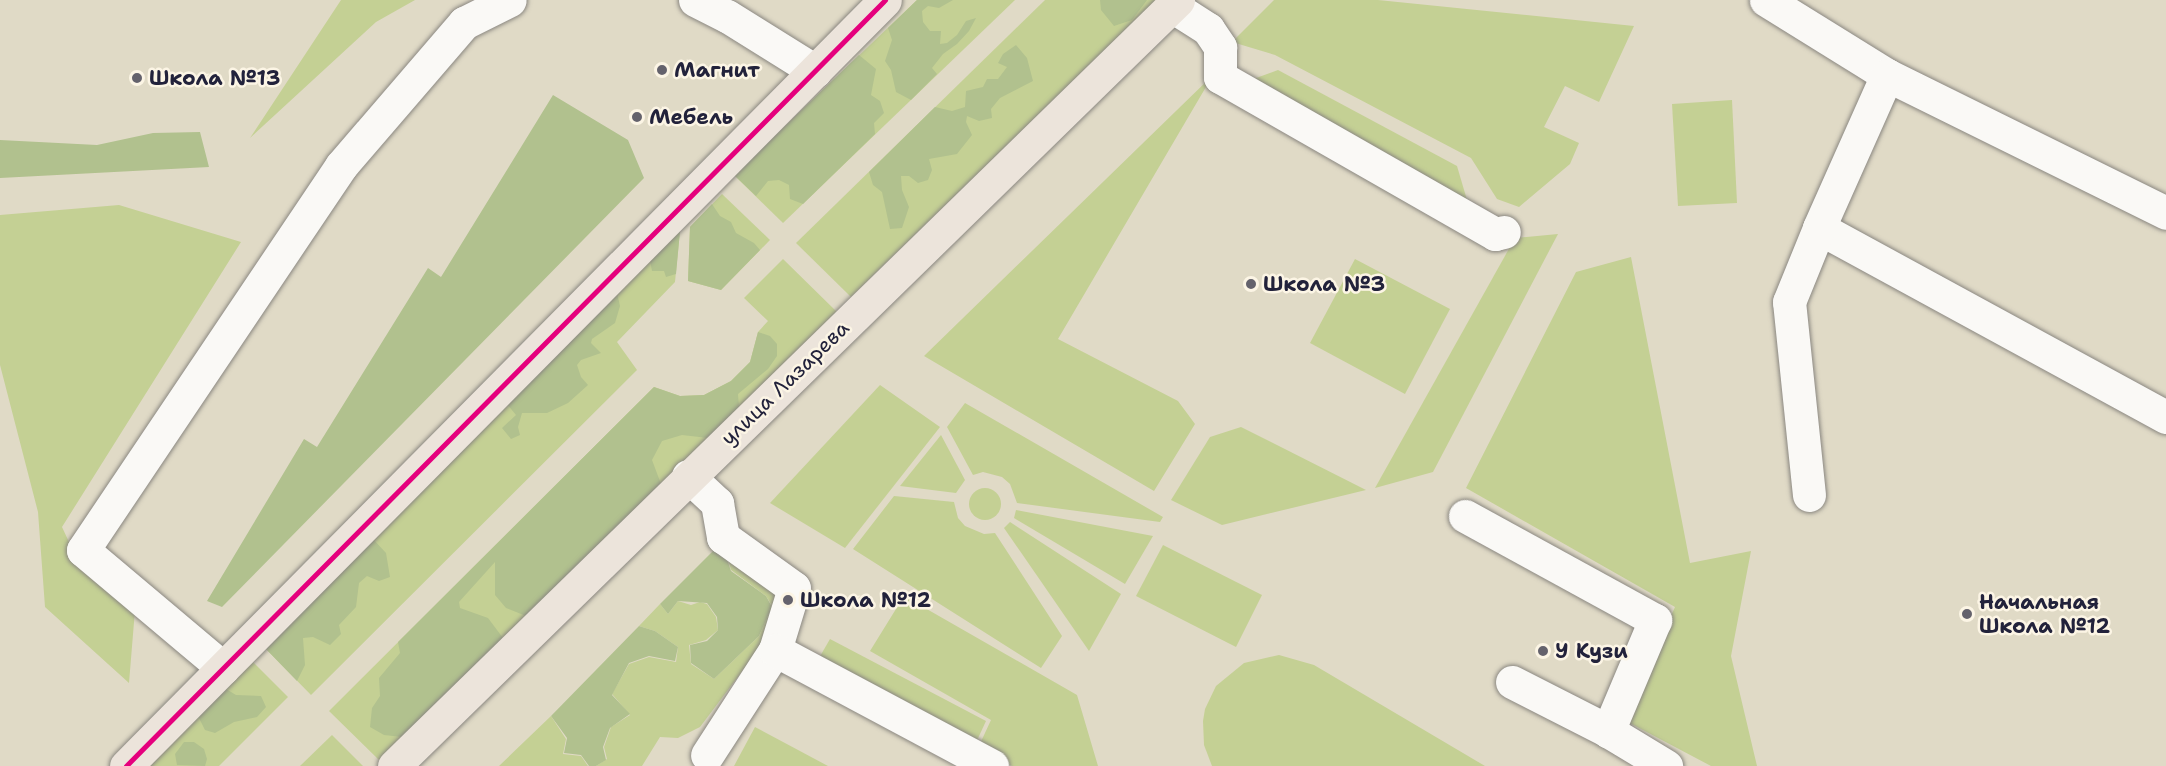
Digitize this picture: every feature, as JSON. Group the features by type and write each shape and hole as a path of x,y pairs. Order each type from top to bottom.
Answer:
{"main road":[{"path":"126,766 885,0"},
{"name":"улица Лазарева","path":"394,766 688,476 1175,3"}],"street":[{"path":"223,668 83,550 341,165 464,23 510,0"},
{"path":"694,0 727,16 816,71"},
{"path":"1766,0 1887,75 2166,213"},
{"path":"1175,3 1208,29 1220,47 1220,77 1495,234 1504,232"},
{"path":"1809,495 1789,302 1887,75"},
{"path":"1819,228 2166,417"},
{"path":"688,476 717,503 723,537 794,588 775,650 707,755"},
{"path":"1465,516 1655,620 1608,731"},
{"path":"775,650 992,766"},
{"path":"1512,682 1608,731 1666,766"}],"green space":[{"path":"341,0 415,0 376,22 250,138"},
{"path":"917,0 1015,0 783,223 734,175"},
{"path":"917,0 953,0 939,8 928,6 922,11 923,22 930,31 941,31 940,44 947,43 957,35 966,21 976,18 969,31 943,54 932,68 937,74 911,100 896,92 891,70 885,61 892,40 888,28"},
{"path":"1045,0 1156,0 851,297 796,243"},
{"path":"1100,0 1147,0 1132,20 1114,26 1101,10"},
{"path":"1274,0 1378,0 1634,26 1599,102 1565,86 1544,127 1579,143 1570,164 1519,207 1497,199 1471,158 1275,55 1232,42"},
{"path":"1016,45 1027,58 1033,81 1000,98 991,109 992,118 979,121 967,116 966,122 972,135 957,154 929,159 932,170 928,180 918,183 909,176 901,176 902,190 909,207 902,228 890,229 882,192 873,185 869,172 935,107 952,111 965,107 966,91 983,87 987,79 998,79 1007,67 998,63 1003,54"},
{"path":"859,55 876,69 871,95 880,101 884,113 874,123 875,134 803,204 790,199 789,185 779,180 768,181 756,196 734,175"},
{"path":"1278,70 1457,166 1467,200 1245,82"},
{"path":"1213,75 1058,339 1178,401 1195,424 1154,491 924,356"},
{"path":"553,95 628,140 644,178 222,607 207,601 304,439 317,447 428,268 441,277"},
{"path":"1732,100 1737,203 1678,206 1672,104"},
{"path":"200,132 209,167 0,178 0,140 97,145 153,133"},
{"path":"722,194 770,240 721,290 688,281 690,227"},
{"path":"712,204 720,216 731,222 736,233 754,243 760,250 721,290 688,281 690,227"},
{"path":"119,205 241,242 62,527 83,572 135,610 129,683 45,607 38,512 0,365 0,215"},
{"path":"680,231 675,282 617,342 637,370 311,695 265,648"},
{"path":"680,231 676,274 666,277 664,271 652,271 650,260"},
{"path":"1558,234 1433,472 1375,488 1515,238"},
{"path":"1631,257 1690,563 1751,551 1731,656 1757,766 1711,766 1624,720 1675,607 1466,488 1576,272"},
{"path":"783,259 837,312 379,760 329,711 654,387 680,396 704,395 731,381 750,362 758,332 768,321 744,298"},
{"path":"1355,259 1450,309 1405,394 1310,343"},
{"path":"617,293 620,306 615,323 592,339 591,343 601,353 581,360 577,365 581,377 588,385 568,403 547,413 522,413 518,427 520,435 511,439 502,428 516,415 507,404"},
{"path":"758,332 770,336 777,344 777,356 768,369 738,394 739,407 708,438 682,435 662,441 652,460 661,484 526,616 506,608 495,595 495,562 459,602 460,608 488,618 503,638 402,737 384,735 370,727 372,708 380,696 379,678 400,653 398,642 654,387 680,396 704,395 731,381 750,362"},
{"path":"880,385 940,427 845,548 770,503"},
{"path":"965,403 1163,517 1160,522 1017,503 1010,484 1002,477 983,472 973,475 947,427"},
{"path":"1241,427 1366,490 1222,525 1171,500 1210,437"},
{"path":"941,435 965,480 956,493 900,486"},
{"path":"985,488 996,493 1001,504 996,515 985,520 974,515 969,504 974,493"},
{"path":"894,496 954,502 958,518 965,526 984,534 995,533 1062,636 1041,668 853,549"},
{"path":"1016,510 1153,536 1125,584 1014,518"},
{"path":"1010,522 1121,594 1089,651 1004,528"},
{"path":"373,539 386,553 390,577 379,581 367,576 359,583 356,607 339,625 341,634 330,645 313,637 303,638 305,665 297,681 265,648"},
{"path":"1163,545 1262,595 1236,647 1136,596"},
{"path":"718,546 724,550 731,571 766,596 772,607 759,636 714,679 691,663 690,645 707,641 718,630 717,617 707,603 678,601 668,614 660,604"},
{"path":"725,550 783,592 768,637 700,727 678,738 660,737 642,766 596,766 607,759 604,747 611,727 630,715 612,694 629,664 649,657 676,662 678,647 655,631 639,626 660,604 668,614 678,601 691,605 700,602 707,604 716,617 718,630 706,640 689,645 691,664 714,679 759,636 772,606 766,596 731,570"},
{"path":"904,596 1077,695 1098,766 1012,766 978,748 991,720 870,651"},
{"path":"639,626 655,631 678,647 675,661 649,656 629,663 612,695 630,714 610,728 603,747 606,760 596,766 589,766 581,755 564,753 567,738 551,716"},
{"path":"830,639 986,721 974,747 815,665"},
{"path":"1279,655 1314,665 1485,766 1212,766 1204,745 1203,721 1205,709 1216,686 1244,663"},
{"path":"253,662 288,697 219,766 148,766"},
{"path":"226,689 236,695 261,696 266,707 257,717 234,722 215,733 205,730 198,716"},
{"path":"551,716 566,739 563,754 581,756 588,766 499,766"},
{"path":"755,727 828,766 734,766"},
{"path":"332,735 363,766 300,766"},
{"path":"184,742 194,742 204,749 207,759 205,766 177,765 175,754"}],"transit line":[{"path":"126,766 885,0"}],"place":[{"name":"Магнит","path":"662,70"},
{"name":"Школа №13","path":"137,78"},
{"name":"Мебель","path":"637,117"},
{"name":"Школа №3","path":"1251,284"},
{"name":"Школа №12","path":"788,600"},
{"name":"Начальная Школа №12","path":"1967,614"},
{"name":"У Кузи","path":"1543,651"}]}
